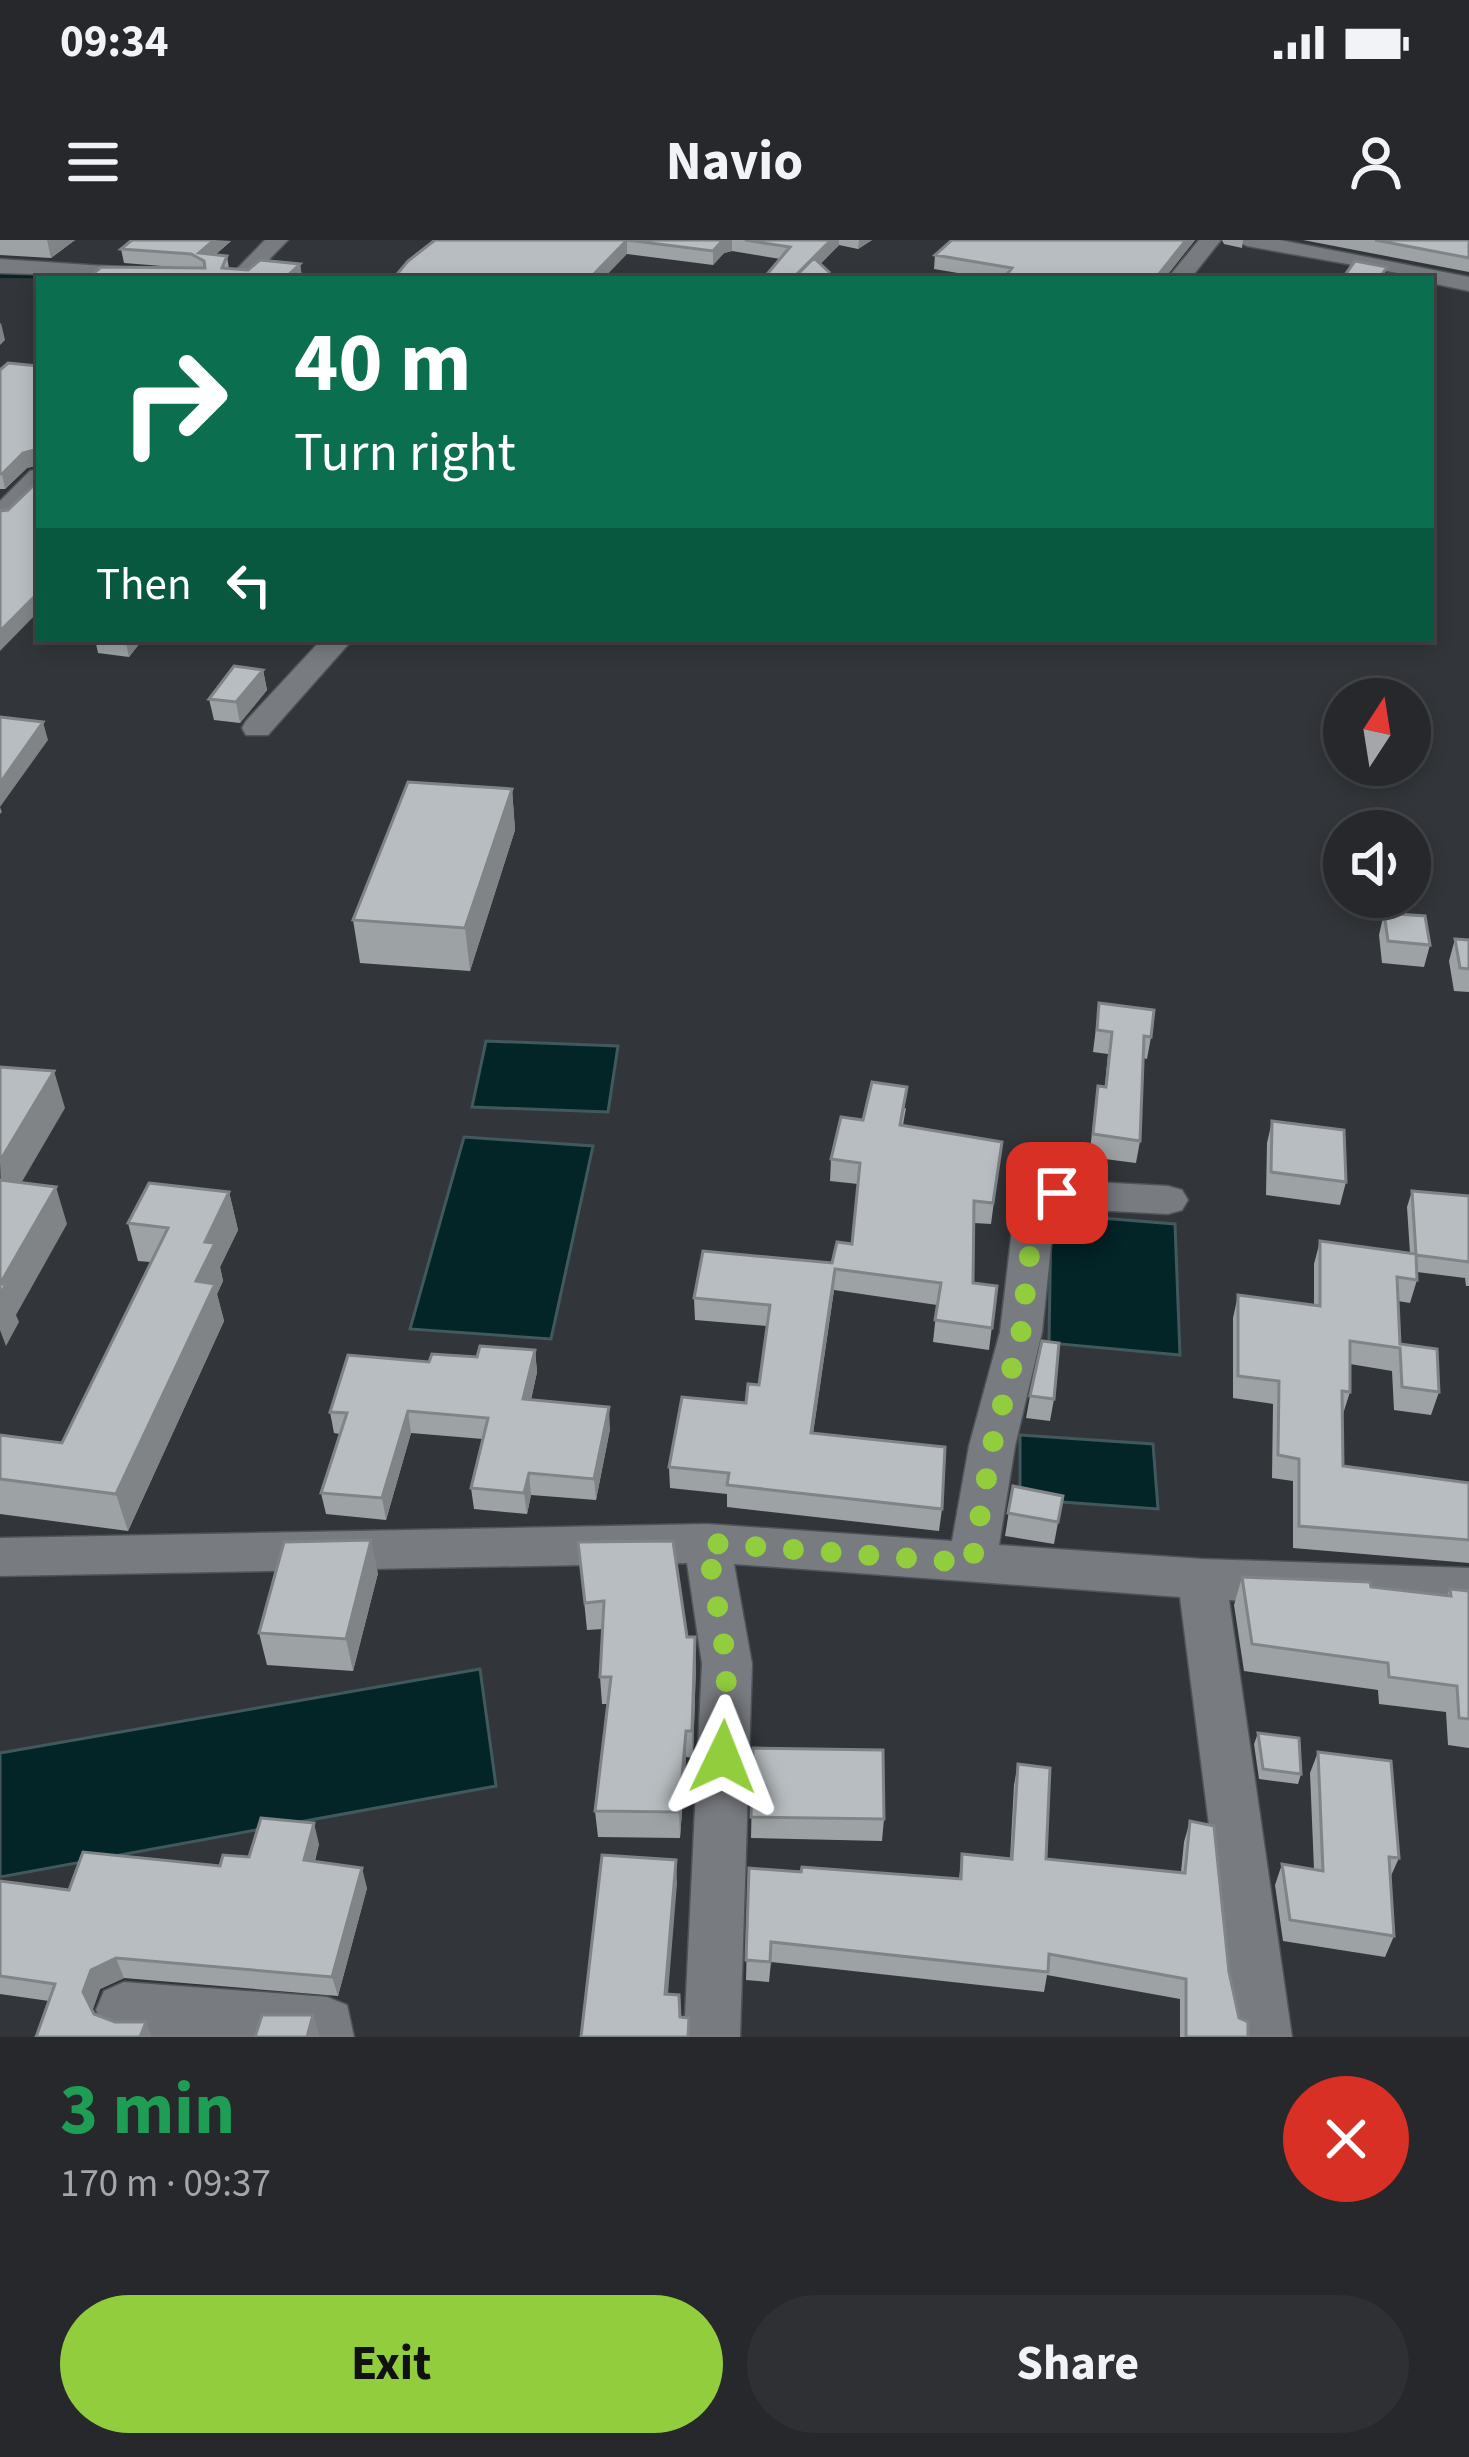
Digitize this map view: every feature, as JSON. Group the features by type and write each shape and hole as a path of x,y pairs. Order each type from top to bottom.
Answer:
{"street":[{"path":"0,266 27,240"},
{"path":"241,276 277,240"},
{"path":"1180,276 1210,240"},
{"path":"1247,240 1282,243 1433,276"},
{"path":"0,266 148,276"},
{"path":"1434,276 1469,284"},
{"path":"0,474 36,478"},
{"path":"0,516 36,480"},
{"path":"257,728 335,642"},
{"path":"972,1563 992,1446 1021,1332 1035,1205 1041,1196 1057,1193 1168,1200"},
{"path":"707,1543 727,1664 712,2037"},
{"path":"3,1563 707,1543 1202,1579 1469,1588"},
{"path":"1202,1579 1264,2037"},
{"path":"124,2010 327,2025 326,2037"}],"water":[{"path":"486,1041 618,1046 608,1112 472,1107"},
{"path":"464,1137 593,1146 551,1339 410,1329"},
{"path":"1051,1214 1175,1224 1180,1355 1049,1343"},
{"path":"1020,1435 1153,1444 1158,1509 1020,1499"},
{"path":"480,1669 496,1786 0,1877 0,1753"}],"building":[{"path":"132,240 214,240 199,253 227,256 222,268 248,270 260,260 300,264 287,276 90,276 101,267 205,268 204,261 191,254 121,249"},
{"path":"435,240 627,240 592,276 396,276"},
{"path":"627,240 723,240 713,251"},
{"path":"745,240 831,240 795,276 766,276 790,247"},
{"path":"952,240 1186,240 1157,276 1005,276 1012,268 935,255"},
{"path":"1375,240 1469,240 1469,258"},
{"path":"814,258 829,272 826,276 796,276"},
{"path":"1355,261 1387,267 1381,276 1344,276"},
{"path":"8,363 36,366 36,451 23,453 2,474 0,474 0,370"},
{"path":"36,483 36,595 0,631 0,511 8,510"},
{"path":"234,666 263,670 236,702 209,699"},
{"path":"0,717 43,722 0,783"},
{"path":"408,782 512,789 465,928 353,920"},
{"path":"1385,918 1425,918 1430,945 1388,941"},
{"path":"1455,939 1469,940 1469,969 1460,968"},
{"path":"1099,1003 1154,1010 1151,1037 1144,1036 1140,1141 1093,1134 1098,1086 1106,1087 1112,1032 1097,1030"},
{"path":"0,1067 54,1071 0,1161"},
{"path":"872,1082 907,1087 900,1125 1002,1142 993,1203 974,1201 973,1283 997,1286 992,1328 935,1320 941,1283 835,1269 811,1433 945,1447 942,1509 727,1485 729,1473 669,1467 682,1397 746,1403 748,1384 759,1385 770,1305 694,1298 703,1251 832,1263 837,1242 852,1244 860,1163 831,1159 841,1117 863,1120"},
{"path":"1272,1121 1344,1130 1346,1182 1271,1172"},
{"path":"0,1180 56,1187 0,1284"},
{"path":"149,1183 229,1192 205,1242 215,1243 196,1281 215,1284 116,1494 0,1479 0,1435 62,1443 168,1228 128,1223"},
{"path":"1412,1191 1469,1196 1469,1262 1416,1255"},
{"path":"1320,1241 1416,1254 1417,1280 1397,1277 1400,1344 1437,1349 1439,1392 1402,1387 1400,1348 1350,1341 1350,1392 1342,1391 1343,1466 1469,1483 1469,1540 1299,1526 1299,1459 1278,1455 1279,1381 1238,1376 1238,1295 1320,1306"},
{"path":"1042,1341 1059,1343 1054,1399 1030,1396"},
{"path":"480,1346 535,1350 523,1399 609,1407 594,1479 529,1473 524,1493 471,1488 488,1418 408,1411 382,1498 321,1493 347,1413 330,1412 348,1355 429,1362 432,1354 477,1357"},
{"path":"1013,1486 1063,1496 1058,1522 1008,1513"},
{"path":"371,1540 346,1639 259,1633 284,1542"},
{"path":"673,1541 687,1637 695,1637 692,1731 686,1731 679,1812 595,1811 611,1677 600,1677 604,1601 585,1603 578,1542"},
{"path":"1242,1577 1370,1582 1371,1587 1451,1596 1450,1589 1469,1591 1469,1719 1459,1718 1457,1686 1389,1677 1388,1663 1252,1644"},
{"path":"1258,1733 1299,1738 1301,1774 1263,1769"},
{"path":"753,1748 883,1750 884,1819 751,1817"},
{"path":"1318,1752 1391,1761 1399,1858 1389,1857 1394,1936 1290,1920 1282,1864 1323,1871"},
{"path":"1018,1764 1050,1768 1046,1859 1185,1873 1190,1821 1214,1826 1229,1972 1239,2018 1248,2022 1248,2037 1186,2037 1186,1979 1049,1954 1048,1972 771,1942 770,1962 746,1960 749,1868 801,1872 802,1867 961,1879 962,1854 1012,1859"},
{"path":"261,1818 314,1823 304,1860 362,1868 332,1977 116,1958 91,1970 83,1992 94,2014 115,2022 146,2022 140,2037 36,2037 55,1984 0,1976 0,1881 69,1890 83,1852 220,1866 223,1855 249,1857"},
{"path":"602,1855 676,1860 665,1994 679,1995 680,2017 689,2018 688,2037 581,2037"},
{"path":"262,2015 313,2015 307,2037 255,2037"}],"waterway":[{"path":"0,272 81,276"}],"route":[{"path":"723,1757 727,1664 707,1543 972,1563 992,1446 1021,1332 1035,1205 1041,1196 1057,1193"}]}
